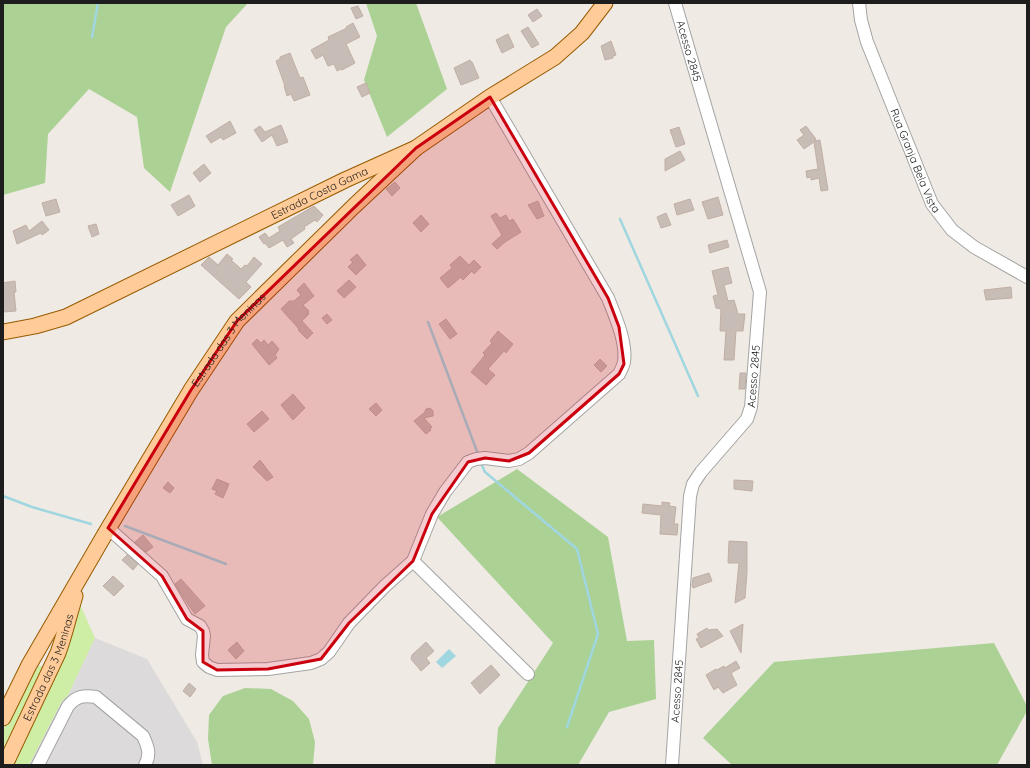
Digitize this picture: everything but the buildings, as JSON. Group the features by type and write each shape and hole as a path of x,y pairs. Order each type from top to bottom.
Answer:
{"main road":[{"name":"Estrada Costa Gama","path":"3,332 35,326 66,316 345,180 416,148 490,97 555,57 582,33 605,3"},
{"name":"Estrada das 3 Meninas","path":"3,718 50,626 191,390 237,321 354,206 416,148"},
{"path":"345,180 353,197 354,206"},
{"name":"Estrada das 3 Meninas","path":"5,765 58,653 64,637 71,609 86,567"}],"street":[{"name":"Acesso 2845","path":"672,765 690,496 693,484 701,472 747,419 751,407 760,292 675,3"},
{"name":"Rua Granja Bela Vista","path":"859,3 861,20 868,42 932,204 952,230 974,247 1027,277"},
{"path":"108,528 162,576 187,619 200,626 204,636 202,655 203,662 209,667 217,670 268,669 311,663 321,659 329,652 350,623 385,586 413,561 432,514 445,492 468,462 485,458 508,461 519,459 529,453 619,374 624,364 624,352 619,327 608,298 490,97"},
{"path":"413,561 528,674"},
{"path":"38,765 72,700 87,696 96,697 143,736 149,753 145,765"}],"highlighted area":[{"path":"490,97 608,298 619,327 624,364 619,374 529,453 509,461 485,458 468,462 432,514 413,561 349,623 321,659 268,669 217,670 203,662 203,631 187,619 162,576 108,528 191,390 237,321 416,148"}],"shaded area":[{"path":"95,638 147,659 197,742 203,765 29,765 62,701 68,695"}],"green space":[{"path":"3,3 248,3 226,27 170,192 144,168 137,117 89,89 48,134 45,183 3,195"},
{"path":"366,3 416,3 447,89 387,137 364,80 377,36"},
{"path":"517,469 608,537 627,641 654,640 656,699 609,712 578,765 495,765 498,728 553,643 437,517"},
{"path":"79,602 95,638 68,695 62,701 29,765 9,765"},
{"path":"994,643 1027,706 1027,711 997,765 732,765 703,738 774,662"},
{"path":"38,666 42,666 44,669 3,758 3,731 33,670"},
{"path":"245,688 271,689 293,701 309,719 315,742 313,765 212,765 208,739 209,715 223,696"}],"water":[{"path":"449,649 456,656 442,668 436,662"}],"waterway":[{"path":"92,37 98,3"},
{"path":"620,219 698,396"},
{"path":"428,322 478,454"},
{"path":"481,463 485,472 577,549 598,634 567,727"},
{"path":"3,496 32,507 91,524"},
{"path":"125,526 226,564"}]}
